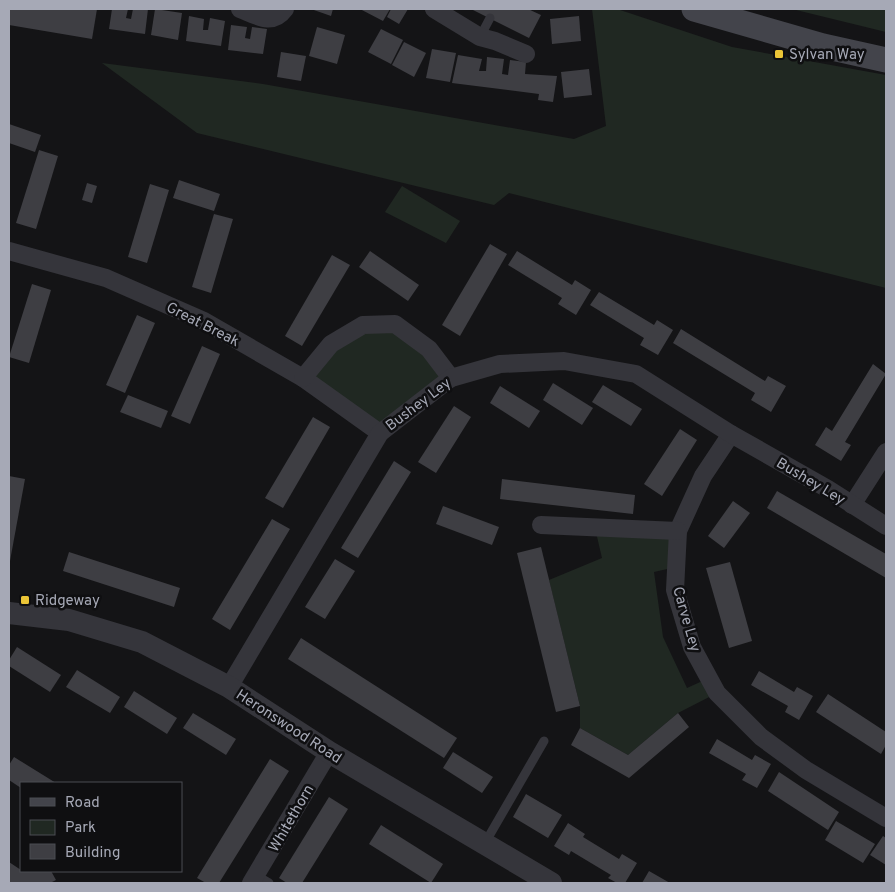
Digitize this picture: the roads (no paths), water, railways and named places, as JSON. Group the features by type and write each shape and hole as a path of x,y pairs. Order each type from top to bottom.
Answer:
{"main road":[{"path":"694,9 823,46 886,60"}],"street":[{"path":"240,9 267,19 280,15 285,9"},
{"path":"434,9 480,37 526,54"},
{"name":"Great Break","path":"9,251 106,278 204,321 303,378 380,433"},
{"path":"303,378 331,344 363,325 395,324 429,348 451,378"},
{"name":"Bushey Ley","path":"229,688 380,433 451,378 500,364 564,361 636,374 731,434 886,526"},
{"name":"Carve Ley","path":"731,434 703,476 678,531 676,590 692,647 717,693 761,737 806,770 886,818"},
{"path":"852,505 886,452"},
{"path":"541,524 678,531"},
{"name":"Heronswood Road","path":"9,613 69,620 142,642 229,688 329,752 551,883"},
{"name":"Whitethorn","path":"259,881 329,752"}],"lane":[{"path":"480,37 490,18"},
{"path":"485,844 544,741"}],"place":[{"name":"Sylvan Way","path":"779,54"},
{"name":"Ridgeway","path":"25,600"}]}
